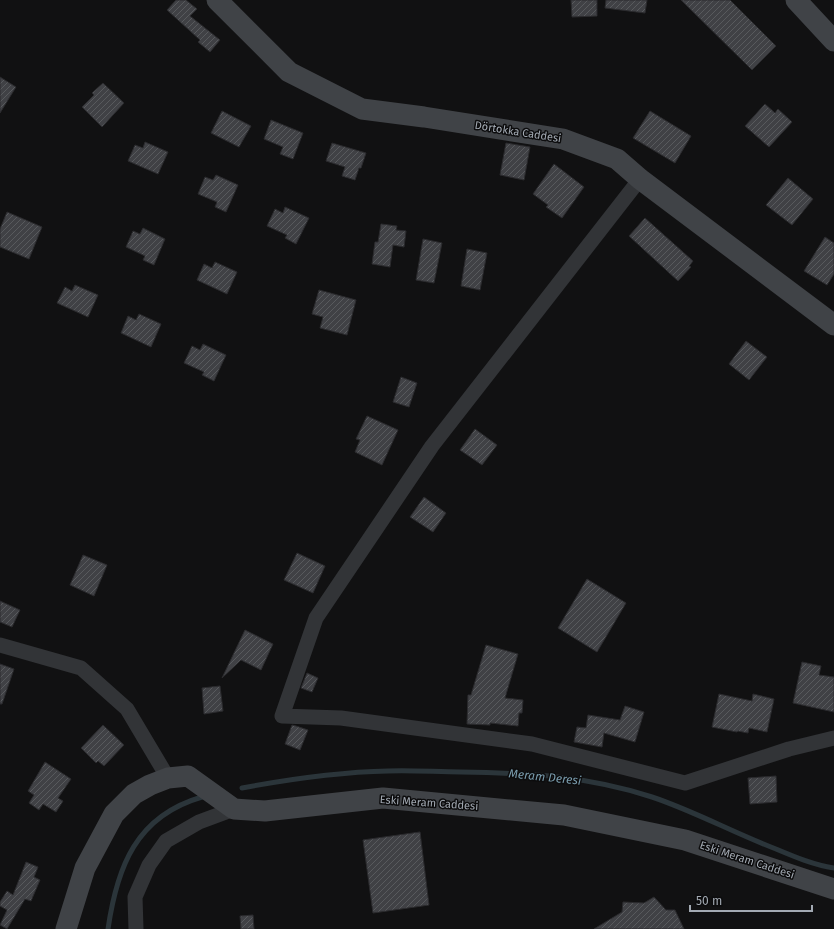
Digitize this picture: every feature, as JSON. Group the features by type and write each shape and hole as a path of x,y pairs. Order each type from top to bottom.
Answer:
{"street":[{"name":"Dörtokka Caddesi","path":"217,0 290,72 362,109 563,138 617,159 640,179 831,321"},
{"path":"796,0 834,41"},
{"path":"811,0 834,22"},
{"path":"640,179 432,446 316,618 282,716 340,718 532,744 685,783 789,749 834,738"},
{"path":"0,645 81,668 127,709 168,778"},
{"path":"66,929 85,868 114,814 134,794 150,785 168,778 188,776 234,809"},
{"name":"Eski Meram Caddesi","path":"234,809 265,812 383,798 564,815 685,840 834,888"},
{"path":"136,929 135,897 149,865 166,841 199,822 234,809"}],"building":[{"path":"176,0 186,0 197,9 190,16 220,40 210,52 198,42 200,40 167,10"},
{"path":"571,0 597,0 597,16 572,17"},
{"path":"606,0 647,0 645,13 605,8"},
{"path":"681,0 730,0 776,46 752,70"},
{"path":"0,77 16,87 0,113"},
{"path":"103,83 124,103 102,127 82,107 94,95 92,93"},
{"path":"765,104 775,113 778,109 792,122 769,147 745,126"},
{"path":"222,111 251,126 239,147 211,133"},
{"path":"650,111 691,136 675,163 633,138"},
{"path":"271,120 303,133 293,159 280,154 283,147 264,139"},
{"path":"145,142 168,152 158,174 128,161 135,145 143,148"},
{"path":"332,143 366,153 355,180 342,176 345,167 326,161"},
{"path":"506,143 530,147 524,180 500,175"},
{"path":"554,164 584,187 562,218 546,207 548,205 533,194"},
{"path":"216,175 238,185 226,212 215,207 217,202 198,194 205,177 213,180"},
{"path":"788,178 813,199 792,225 766,205"},
{"path":"285,207 309,218 296,244 285,238 287,235 267,226 275,209 283,213"},
{"path":"7,212 42,227 29,259 0,247 0,229"},
{"path":"645,218 693,261 689,266 691,267 678,281 629,236"},
{"path":"381,224 397,226 396,230 406,231 404,247 393,245 390,267 372,264 375,242 378,242"},
{"path":"143,228 165,239 154,265 143,260 145,256 126,247 133,231 140,234"},
{"path":"825,237 834,243 834,274 827,285 804,271"},
{"path":"423,239 442,243 434,283 416,280"},
{"path":"467,249 487,253 480,290 461,286"},
{"path":"215,262 237,272 227,294 197,280 204,264 212,268"},
{"path":"75,285 98,295 88,317 57,303 65,287 72,291"},
{"path":"319,290 356,300 347,335 320,328 323,317 312,314"},
{"path":"139,314 161,324 151,347 121,333 128,316 136,320"},
{"path":"746,341 767,357 749,380 729,364"},
{"path":"203,344 226,355 214,381 202,375 204,372 184,363 192,346 200,350"},
{"path":"401,377 417,383 409,407 393,402"},
{"path":"367,416 398,430 382,465 355,452 360,440 356,439"},
{"path":"475,429 497,445 482,465 460,450"},
{"path":"424,497 446,513 433,532 410,517"},
{"path":"297,553 325,566 313,593 284,580"},
{"path":"83,555 107,565 94,596 70,585"},
{"path":"587,579 626,603 597,652 558,628"},
{"path":"0,601 20,610 12,627 0,622"},
{"path":"245,630 273,644 261,670 241,660 222,678"},
{"path":"486,645 518,654 505,698 523,700 522,713 519,713 518,726 490,723 490,725 467,724 468,695 471,695"},
{"path":"802,662 821,666 819,675 834,677 834,712 793,703"},
{"path":"0,664 14,669 2,704 0,704"},
{"path":"307,673 318,678 312,692 301,688"},
{"path":"220,686 223,711 204,714 202,688"},
{"path":"719,694 752,701 753,694 774,699 767,732 749,728 748,733 737,732 712,727"},
{"path":"625,706 644,712 635,742 604,733 602,747 574,742 577,727 586,728 588,715 620,720"},
{"path":"103,725 124,745 104,766 98,761 96,763 81,748"},
{"path":"292,725 308,730 300,750 285,744"},
{"path":"45,762 71,779 58,798 63,801 56,812 43,804 39,810 29,803 34,795 28,791"},
{"path":"776,776 777,802 750,804 748,778"},
{"path":"420,832 429,905 373,913 363,840"},
{"path":"26,862 38,867 34,877 40,880 31,901 25,899 7,929 0,925 7,910 0,906 0,902 7,891 13,895"},
{"path":"654,897 666,910 675,910 684,929 594,929 622,912 623,902 644,903"},
{"path":"253,915 254,929 241,929 240,916"}],"waterway":[{"name":"Meram Deresi","path":"242,788 333,774 397,771 510,773 581,780 605,784 652,797 797,858 834,868"},
{"name":"Meram Deresi","path":"108,929 117,885 124,865 134,847 146,831 161,817 179,806 202,797"}]}
